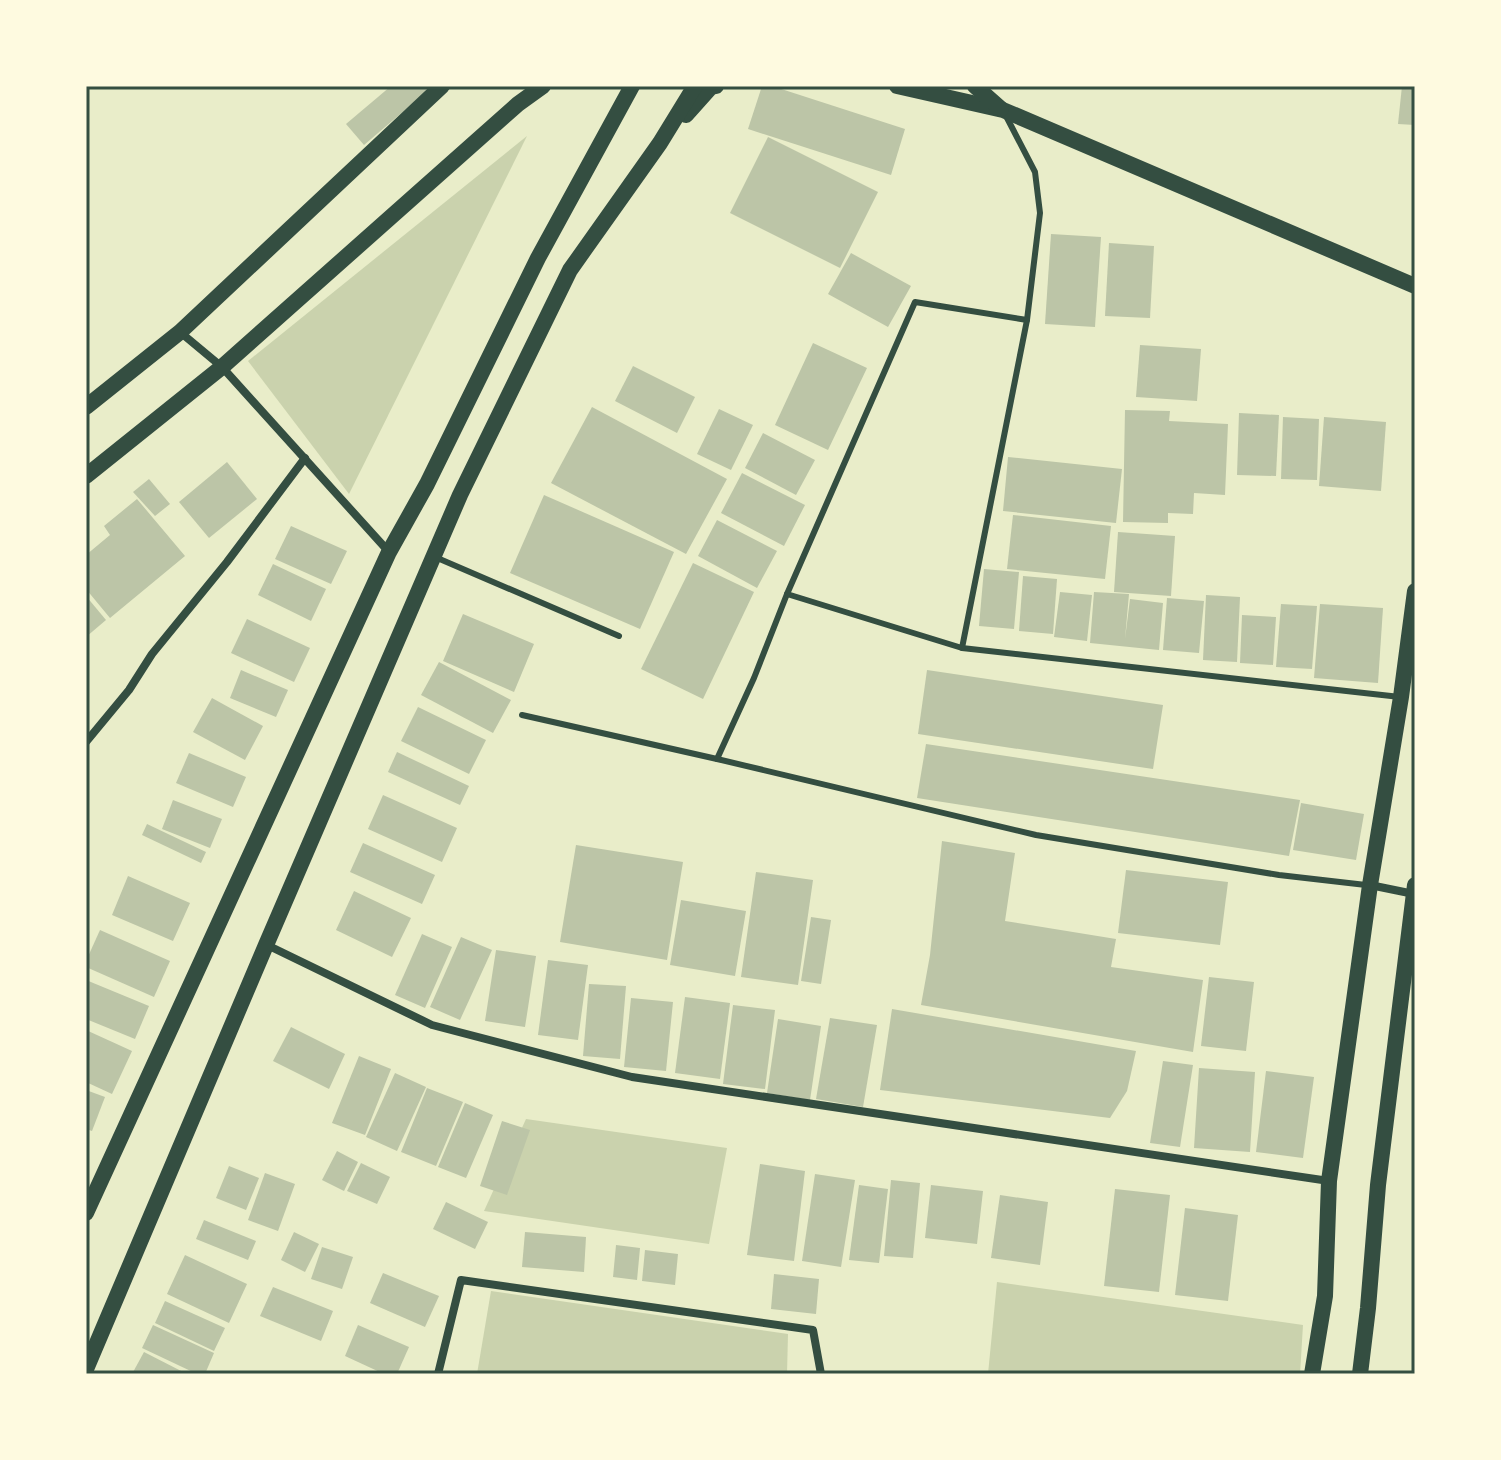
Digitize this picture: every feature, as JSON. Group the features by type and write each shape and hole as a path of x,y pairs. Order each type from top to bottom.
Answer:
{"main road":[{"path":"86,407 180,332 442,86"},
{"path":"86,476 222,367 518,104 543,86"},
{"path":"86,1213 389,552 427,484 538,258 632,86"},
{"path":"86,1369 460,495 570,270 660,143 695,86"},
{"path":"660,143 711,87 716,86"},
{"path":"897,86 1003,110 1415,286"},
{"path":"975,86 1003,110"},
{"path":"1312,1374 1325,1296 1329,1181 1415,591"},
{"path":"1360,1374 1378,1185 1414,890"}],"street":[{"path":"180,332 222,367 389,552"},
{"path":"86,742 305,458"},
{"path":"1370,885 1414,890"},
{"path":"266,945 432,1025 632,1077 1329,1181"},
{"path":"438,1374 461,1280 813,1330 821,1374"}],"lane":[{"path":"962,648 1027,320 1040,213 1035,172 1003,110"},
{"path":"717,759 915,302 1027,320"},
{"path":"433,556 619,636"},
{"path":"787,594 962,648 1401,697"},
{"path":"522,715 1036,835 1279,875 1370,885"}],"green space":[{"path":"527,136 349,494 248,361"},
{"path":"526,1119 727,1148 709,1244 484,1211"},
{"path":"997,1282 1303,1325 1300,1374 988,1374"},
{"path":"491,1291 788,1334 787,1374 477,1374"}],"building":[{"path":"391,86 433,86 364,145 346,124"},
{"path":"762,86 772,86 905,129 891,175 748,129"},
{"path":"1402,86 1415,86 1415,125 1398,124"},
{"path":"768,137 878,192 840,268 730,213"},
{"path":"1051,234 1101,237 1095,327 1045,324"},
{"path":"1109,243 1154,246 1150,318 1105,316"},
{"path":"851,253 911,286 888,327 828,294"},
{"path":"813,343 867,368 828,450 775,425"},
{"path":"1140,345 1201,349 1197,401 1136,397"},
{"path":"633,366 695,397 677,433 615,401"},
{"path":"592,407 727,479 686,554 551,483"},
{"path":"719,409 753,425 731,470 697,454"},
{"path":"1125,410 1170,411 1169,421 1228,424 1225,495 1194,493 1193,514 1168,513 1168,523 1123,522"},
{"path":"1239,413 1279,415 1276,476 1237,475"},
{"path":"1283,417 1319,419 1317,480 1281,479"},
{"path":"1324,417 1386,422 1381,491 1319,486"},
{"path":"763,433 815,460 796,495 745,468"},
{"path":"1008,457 1122,469 1116,523 1003,511"},
{"path":"227,462 257,499 209,538 179,502"},
{"path":"742,473 805,505 784,546 721,513"},
{"path":"149,479 170,504 155,516 133,492"},
{"path":"544,495 674,552 640,629 510,573"},
{"path":"137,499 185,556 110,618 86,589 86,555 110,535 104,526"},
{"path":"1013,515 1111,526 1105,579 1007,569"},
{"path":"717,520 777,551 757,588 698,556"},
{"path":"291,526 347,551 331,584 275,559"},
{"path":"1118,532 1175,536 1171,596 1114,592"},
{"path":"693,563 754,592 703,699 641,669"},
{"path":"273,564 326,589 311,621 258,595"},
{"path":"984,569 1019,572 1014,629 979,626"},
{"path":"1023,576 1057,579 1053,634 1019,631"},
{"path":"1060,592 1092,595 1087,641 1054,637"},
{"path":"1094,592 1129,594 1125,639 1130,599 1163,603 1159,650 1090,643"},
{"path":"1206,595 1240,597 1237,662 1203,660"},
{"path":"86,596 106,620 86,637"},
{"path":"1167,598 1204,601 1199,653 1163,650"},
{"path":"1281,604 1317,606 1312,669 1276,667"},
{"path":"1320,604 1383,608 1378,683 1314,678"},
{"path":"463,614 534,644 514,692 443,661"},
{"path":"1242,615 1276,617 1273,665 1240,663"},
{"path":"247,619 310,648 294,682 231,653"},
{"path":"439,662 511,700 493,733 421,695"},
{"path":"241,670 288,690 276,717 230,698"},
{"path":"927,670 1163,705 1153,769 918,734"},
{"path":"212,698 263,726 245,760 193,732"},
{"path":"418,707 486,740 469,774 401,741"},
{"path":"926,744 1300,800 1289,856 917,798"},
{"path":"397,752 469,786 460,805 388,772"},
{"path":"189,753 246,777 233,807 176,783"},
{"path":"383,795 457,828 442,862 368,829"},
{"path":"173,800 222,819 210,848 162,829"},
{"path":"1301,803 1364,814 1356,860 1293,850"},
{"path":"147,824 206,852 201,863 142,835"},
{"path":"942,841 1015,853 1005,921 1116,939 1111,967 1203,980 1193,1052 921,1005 930,955"},
{"path":"363,843 435,875 422,904 350,872"},
{"path":"576,845 683,862 667,960 560,942"},
{"path":"1126,870 1228,882 1220,945 1118,933"},
{"path":"756,872 813,880 798,985 741,977"},
{"path":"128,876 190,903 173,941 112,915"},
{"path":"354,891 411,918 392,957 336,930"},
{"path":"681,900 746,911 735,976 670,965"},
{"path":"811,917 831,920 821,984 801,981"},
{"path":"100,930 170,961 154,997 86,967"},
{"path":"422,934 452,947 425,1008 395,995"},
{"path":"461,937 492,950 460,1020 430,1007"},
{"path":"496,950 536,956 525,1027 485,1021"},
{"path":"548,960 588,965 578,1040 538,1035"},
{"path":"1209,977 1254,982 1246,1051 1201,1046"},
{"path":"86,980 149,1006 135,1039 86,1019"},
{"path":"589,984 626,986 620,1059 583,1056"},
{"path":"685,997 730,1003 720,1079 675,1073"},
{"path":"631,998 673,1002 666,1071 624,1067"},
{"path":"733,1005 775,1010 765,1089 723,1084"},
{"path":"892,1009 1136,1051 1127,1091 1110,1118 880,1090"},
{"path":"830,1018 877,1025 863,1107 816,1099"},
{"path":"778,1019 821,1026 810,1100 767,1093"},
{"path":"291,1027 345,1054 329,1089 273,1061"},
{"path":"86,1030 132,1051 112,1094 86,1082"},
{"path":"359,1056 391,1069 365,1135 332,1123"},
{"path":"1163,1061 1193,1065 1180,1147 1150,1143"},
{"path":"1199,1068 1255,1072 1250,1152 1194,1148"},
{"path":"1266,1071 1314,1077 1303,1158 1256,1152"},
{"path":"395,1073 426,1087 397,1151 366,1137"},
{"path":"427,1088 463,1102 436,1166 401,1152"},
{"path":"86,1090 105,1097 92,1131 86,1129"},
{"path":"465,1103 493,1115 466,1178 438,1167"},
{"path":"502,1121 530,1130 507,1195 480,1186"},
{"path":"337,1151 358,1162 344,1191 322,1180"},
{"path":"361,1163 390,1177 377,1204 347,1191"},
{"path":"760,1164 805,1171 794,1261 747,1255"},
{"path":"229,1166 259,1178 246,1210 216,1198"},
{"path":"265,1173 295,1184 278,1231 248,1220"},
{"path":"815,1174 855,1180 841,1267 802,1261"},
{"path":"891,1180 920,1183 913,1258 884,1256"},
{"path":"859,1185 888,1189 879,1263 849,1260"},
{"path":"931,1185 983,1191 977,1244 925,1238"},
{"path":"1115,1189 1170,1195 1159,1292 1104,1286"},
{"path":"1000,1195 1048,1202 1040,1265 991,1258"},
{"path":"446,1202 488,1222 475,1249 433,1229"},
{"path":"1185,1208 1238,1215 1228,1301 1175,1295"},
{"path":"204,1220 256,1241 248,1260 196,1239"},
{"path":"294,1232 319,1244 305,1272 281,1260"},
{"path":"525,1232 586,1237 584,1272 522,1267"},
{"path":"616,1245 640,1248 637,1280 613,1277"},
{"path":"322,1247 353,1257 342,1289 311,1279"},
{"path":"645,1250 678,1254 675,1285 642,1281"},
{"path":"185,1255 247,1284 229,1323 167,1294"},
{"path":"383,1273 439,1296 425,1327 370,1303"},
{"path":"774,1274 819,1279 816,1314 771,1309"},
{"path":"273,1287 333,1311 321,1341 260,1316"},
{"path":"165,1301 225,1328 214,1351 155,1323"},
{"path":"153,1325 214,1353 205,1374 197,1374 142,1348"},
{"path":"358,1325 409,1347 397,1374 384,1374 345,1356"},
{"path":"144,1352 187,1374 132,1374"}]}
